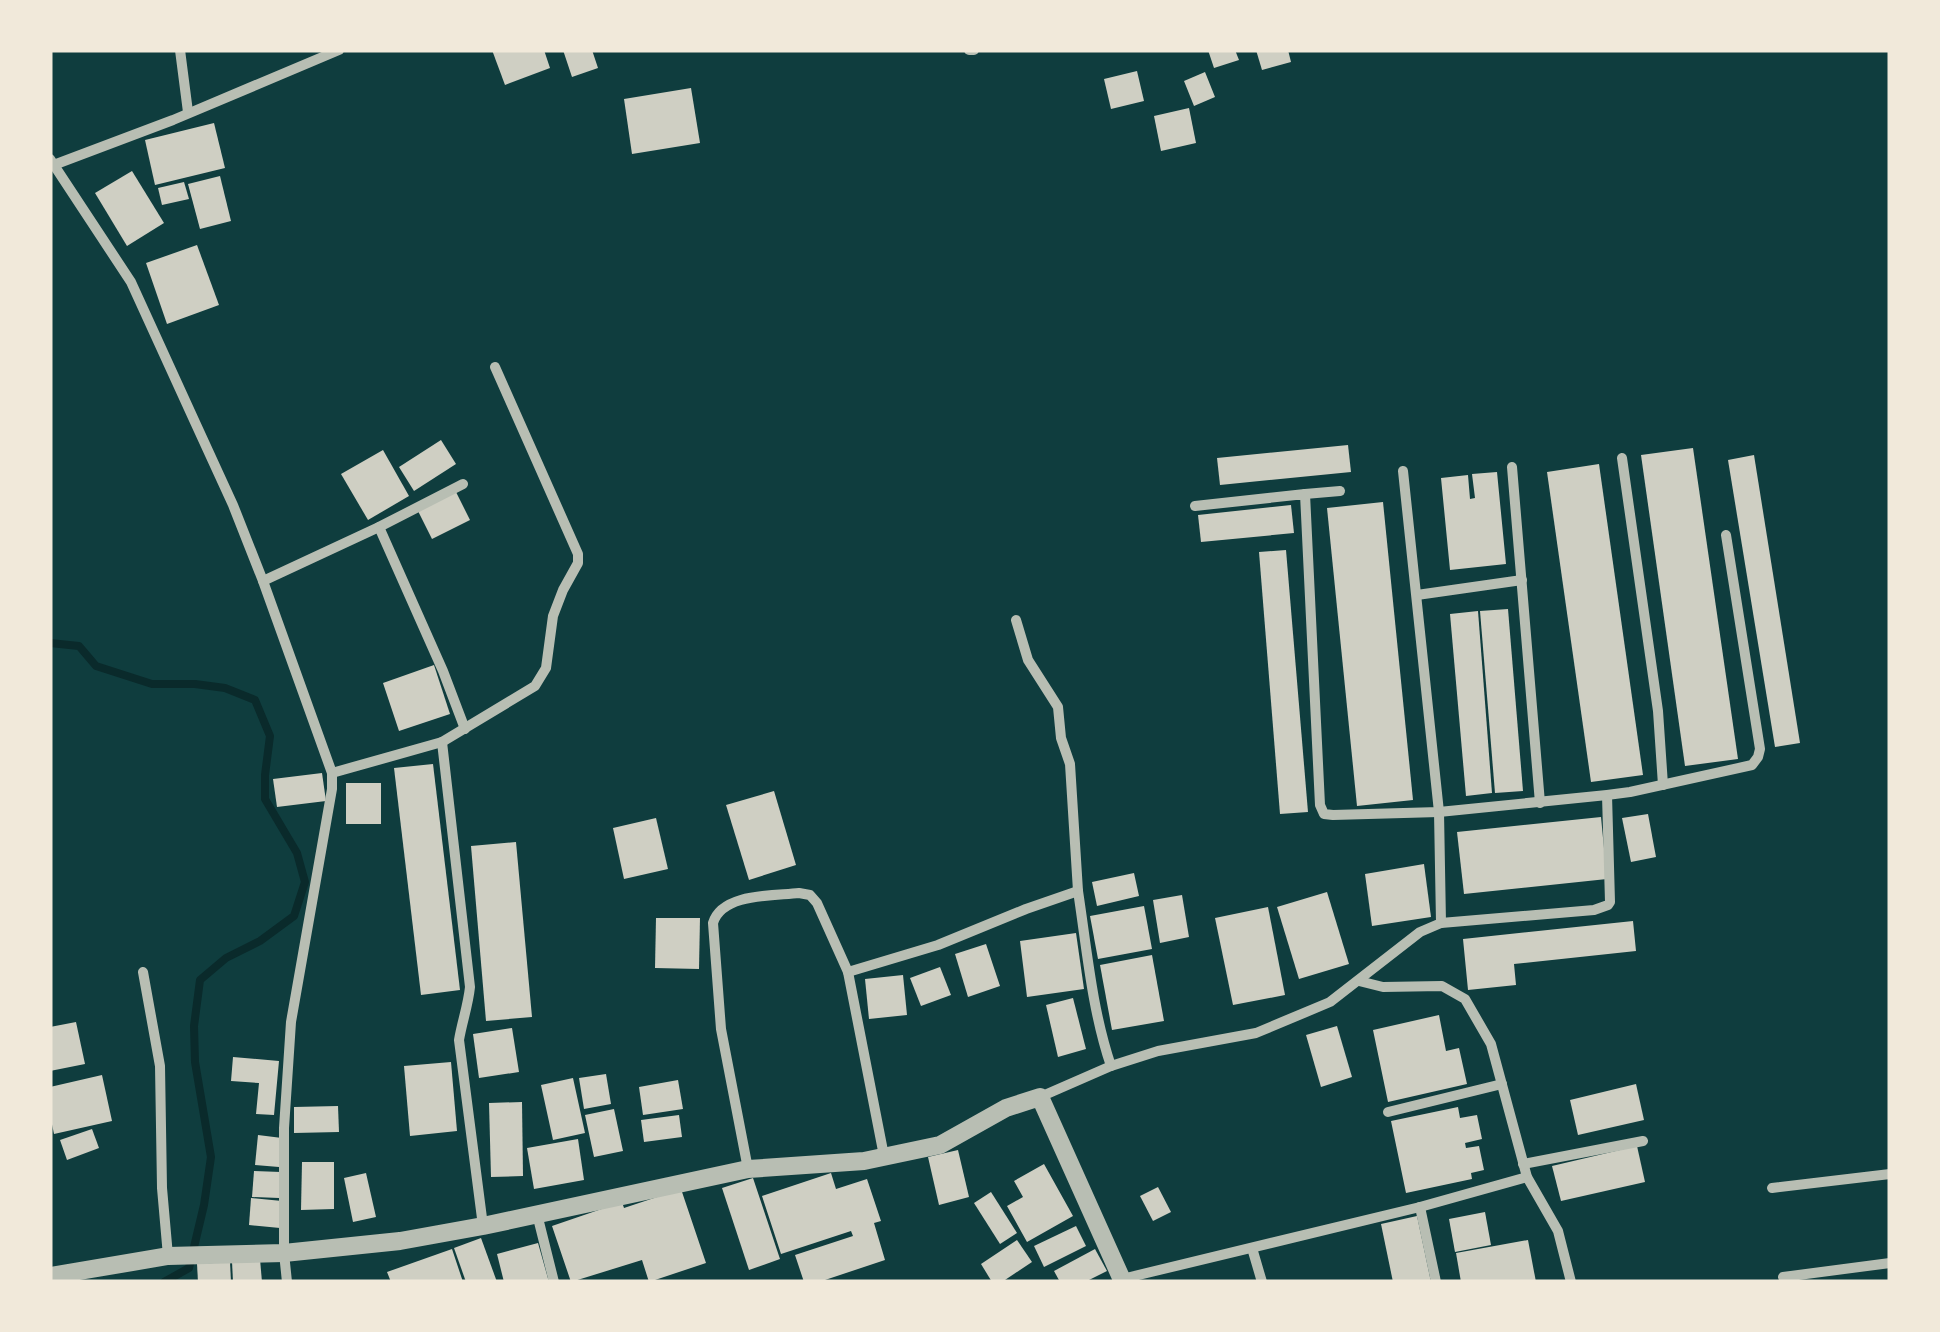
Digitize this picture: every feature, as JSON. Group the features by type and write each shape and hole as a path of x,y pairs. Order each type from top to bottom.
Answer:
{"street":[{"path":"180,50 188,112"},
{"path":"287,1282 284,1128 290,1022 332,773 233,505 131,282 51,163 174,120 338,50"},
{"path":"332,773 442,742 525,693 540,680 546,668 553,616 579,560 495,368"},
{"path":"1622,458 1658,711 1663,785"},
{"path":"1512,466 1540,803"},
{"path":"1403,471 1439,812 1441,923"},
{"path":"263,581 379,528 462,484"},
{"path":"1195,506 1340,491"},
{"path":"1305,494 1320,805 1324,814 1333,815 1439,812 1540,803 1663,785 1752,765 1760,748 1726,535"},
{"path":"379,528 465,729"},
{"path":"1416,595 1522,580"},
{"path":"1016,620 1028,660 1058,707 1061,738 1070,764 1078,892 1095,1003 1111,1066"},
{"path":"442,742 470,988 459,1040 482,1226"},
{"path":"50,1276 168,1256 284,1253 400,1241 748,1169 818,1165 940,1145 1006,1108 1111,1066 1158,1051 1256,1033 1330,1002 1420,932 1441,923 1594,910 1608,905 1607,795"},
{"path":"848,972 938,945 1078,892"},
{"path":"748,1169 721,1029 713,922 725,905 735,901 806,894 817,903 848,972 884,1156"},
{"path":"143,972 160,1066 162,1188 168,1256"},
{"path":"1359,980 1383,987 1442,986 1465,999 1491,1044 1526,1177 1558,1231 1571,1282"},
{"path":"1388,1112 1502,1084"},
{"path":"1040,1097 1122,1280 1526,1177"},
{"path":"1523,1164 1642,1141"},
{"path":"1772,1188 1890,1174"},
{"path":"1420,1207 1436,1282"},
{"path":"537,1214 554,1282"},
{"path":"1252,1248 1262,1282"},
{"path":"1783,1277 1890,1263"}],"building":[{"path":"492,50 544,50 550,68 505,85"},
{"path":"563,50 592,50 598,68 572,77"},
{"path":"1208,50 1235,50 1239,60 1214,68"},
{"path":"1256,50 1288,50 1291,62 1262,70"},
{"path":"1137,71 1144,101 1111,109 1104,79"},
{"path":"1205,72 1215,97 1194,106 1184,81"},
{"path":"691,88 700,143 632,154 624,99"},
{"path":"1189,108 1196,143 1161,151 1154,116"},
{"path":"214,123 225,168 155,185 145,140"},
{"path":"132,171 164,223 127,246 95,193"},
{"path":"220,176 231,221 200,229 188,184"},
{"path":"184,182 189,199 162,205 158,188"},
{"path":"197,245 219,305 167,324 146,263"},
{"path":"441,440 456,464 414,491 399,467"},
{"path":"1348,445 1351,472 1220,485 1217,458"},
{"path":"1693,448 1738,759 1685,766 1641,455"},
{"path":"383,450 409,496 368,520 341,474"},
{"path":"1754,455 1800,743 1775,747 1728,460"},
{"path":"1599,464 1643,775 1591,782 1547,472"},
{"path":"1497,472 1506,564 1450,570 1441,478 1468,475 1470,499 1475,498 1472,474"},
{"path":"456,492 470,520 432,539 418,511"},
{"path":"1383,502 1413,800 1357,806 1327,508"},
{"path":"1291,505 1294,533 1201,542 1198,515"},
{"path":"1286,550 1308,812 1280,814 1259,552"},
{"path":"1508,609 1523,791 1495,793 1480,611"},
{"path":"1478,611 1492,793 1466,796 1450,614"},
{"path":"434,665 450,714 399,731 383,683"},
{"path":"433,764 460,990 421,995 394,768"},
{"path":"322,773 326,801 277,807 273,779"},
{"path":"346,783 381,783 381,824 346,824"},
{"path":"774,791 796,865 749,880 726,805"},
{"path":"1648,814 1656,857 1631,862 1622,818"},
{"path":"1601,817 1607,879 1464,894 1457,832"},
{"path":"656,818 668,869 624,879 613,828"},
{"path":"516,842 532,1017 486,1021 471,846"},
{"path":"1424,864 1431,917 1372,926 1365,874"},
{"path":"1134,873 1139,896 1097,906 1092,882"},
{"path":"1327,892 1349,964 1299,979 1277,907"},
{"path":"1182,895 1189,937 1160,943 1153,900"},
{"path":"1144,906 1152,949 1098,959 1090,916"},
{"path":"1268,907 1285,995 1233,1005 1215,918"},
{"path":"656,918 700,918 699,969 655,968"},
{"path":"1633,921 1636,951 1514,964 1516,985 1468,990 1463,939"},
{"path":"1076,933 1084,989 1027,997 1020,941"},
{"path":"986,944 1000,986 968,997 955,954"},
{"path":"1152,955 1164,1021 1112,1030 1100,965"},
{"path":"940,967 951,995 921,1006 910,978"},
{"path":"903,975 907,1015 869,1019 865,979"},
{"path":"1073,998 1086,1049 1058,1057 1046,1005"},
{"path":"1439,1015 1446,1051 1459,1048 1467,1084 1388,1102 1373,1030"},
{"path":"76,1022 85,1064 50,1071 50,1027"},
{"path":"1337,1026 1352,1077 1321,1087 1306,1035"},
{"path":"512,1028 519,1072 479,1078 473,1034"},
{"path":"233,1057 279,1061 274,1115 256,1114 259,1083 231,1081"},
{"path":"451,1062 457,1131 410,1136 404,1066"},
{"path":"606,1074 611,1104 584,1109 579,1078"},
{"path":"102,1075 112,1121 54,1134 50,1087"},
{"path":"573,1078 585,1133 553,1140 541,1085"},
{"path":"678,1080 683,1109 643,1115 639,1087"},
{"path":"1636,1084 1644,1120 1578,1135 1570,1100"},
{"path":"522,1102 523,1176 491,1177 489,1103"},
{"path":"338,1106 339,1132 294,1133 294,1107"},
{"path":"1458,1107 1460,1118 1477,1115 1482,1139 1465,1143 1466,1148 1479,1146 1484,1170 1471,1173 1472,1179 1406,1193 1391,1121"},
{"path":"614,1109 623,1151 594,1157 585,1115"},
{"path":"679,1115 682,1137 644,1142 641,1120"},
{"path":"92,1129 99,1148 67,1160 60,1140"},
{"path":"258,1135 282,1138 279,1167 255,1165"},
{"path":"578,1139 584,1180 534,1189 527,1148"},
{"path":"1637,1146 1645,1182 1561,1201 1552,1166"},
{"path":"958,1150 969,1197 939,1205 928,1157"},
{"path":"302,1162 334,1162 334,1209 301,1210"},
{"path":"1044,1164 1073,1216 1027,1242 1007,1206 1023,1197 1014,1181"},
{"path":"254,1171 281,1172 279,1198 252,1197"},
{"path":"366,1173 376,1217 353,1222 344,1178"},
{"path":"831,1173 836,1189 867,1179 881,1221 874,1223 885,1260 819,1282 804,1282 795,1255 853,1236 851,1231 781,1254 762,1196"},
{"path":"753,1178 780,1259 749,1270 722,1188"},
{"path":"1158,1187 1171,1212 1153,1221 1140,1196"},
{"path":"681,1189 706,1263 649,1282 642,1260 571,1282 552,1226 622,1202 624,1208"},
{"path":"991,1192 1017,1233 1000,1244 974,1203"},
{"path":"251,1198 282,1201 280,1228 249,1225"},
{"path":"1485,1212 1491,1245 1455,1252 1449,1219"},
{"path":"1417,1216 1431,1282 1393,1282 1381,1224"},
{"path":"1076,1226 1086,1246 1044,1267 1034,1246"},
{"path":"481,1238 497,1282 466,1282 454,1248"},
{"path":"1017,1240 1032,1262 1002,1282 992,1282 981,1264"},
{"path":"1528,1240 1536,1282 1461,1282 1456,1253"},
{"path":"538,1243 549,1282 504,1282 497,1254"},
{"path":"452,1249 463,1282 391,1282 387,1272"},
{"path":"1095,1249 1107,1271 1085,1282 1060,1282 1054,1271"},
{"path":"260,1259 262,1282 233,1282 232,1261"},
{"path":"230,1262 231,1282 198,1282 197,1264"}],"waterway":[{"path":"50,643 79,646 96,666 152,684 225,688 255,700 270,736 265,799 297,853 305,882 294,916 260,941 226,958 200,980 194,1026 195,1062 211,1157 189,1268 164,1282"}]}
